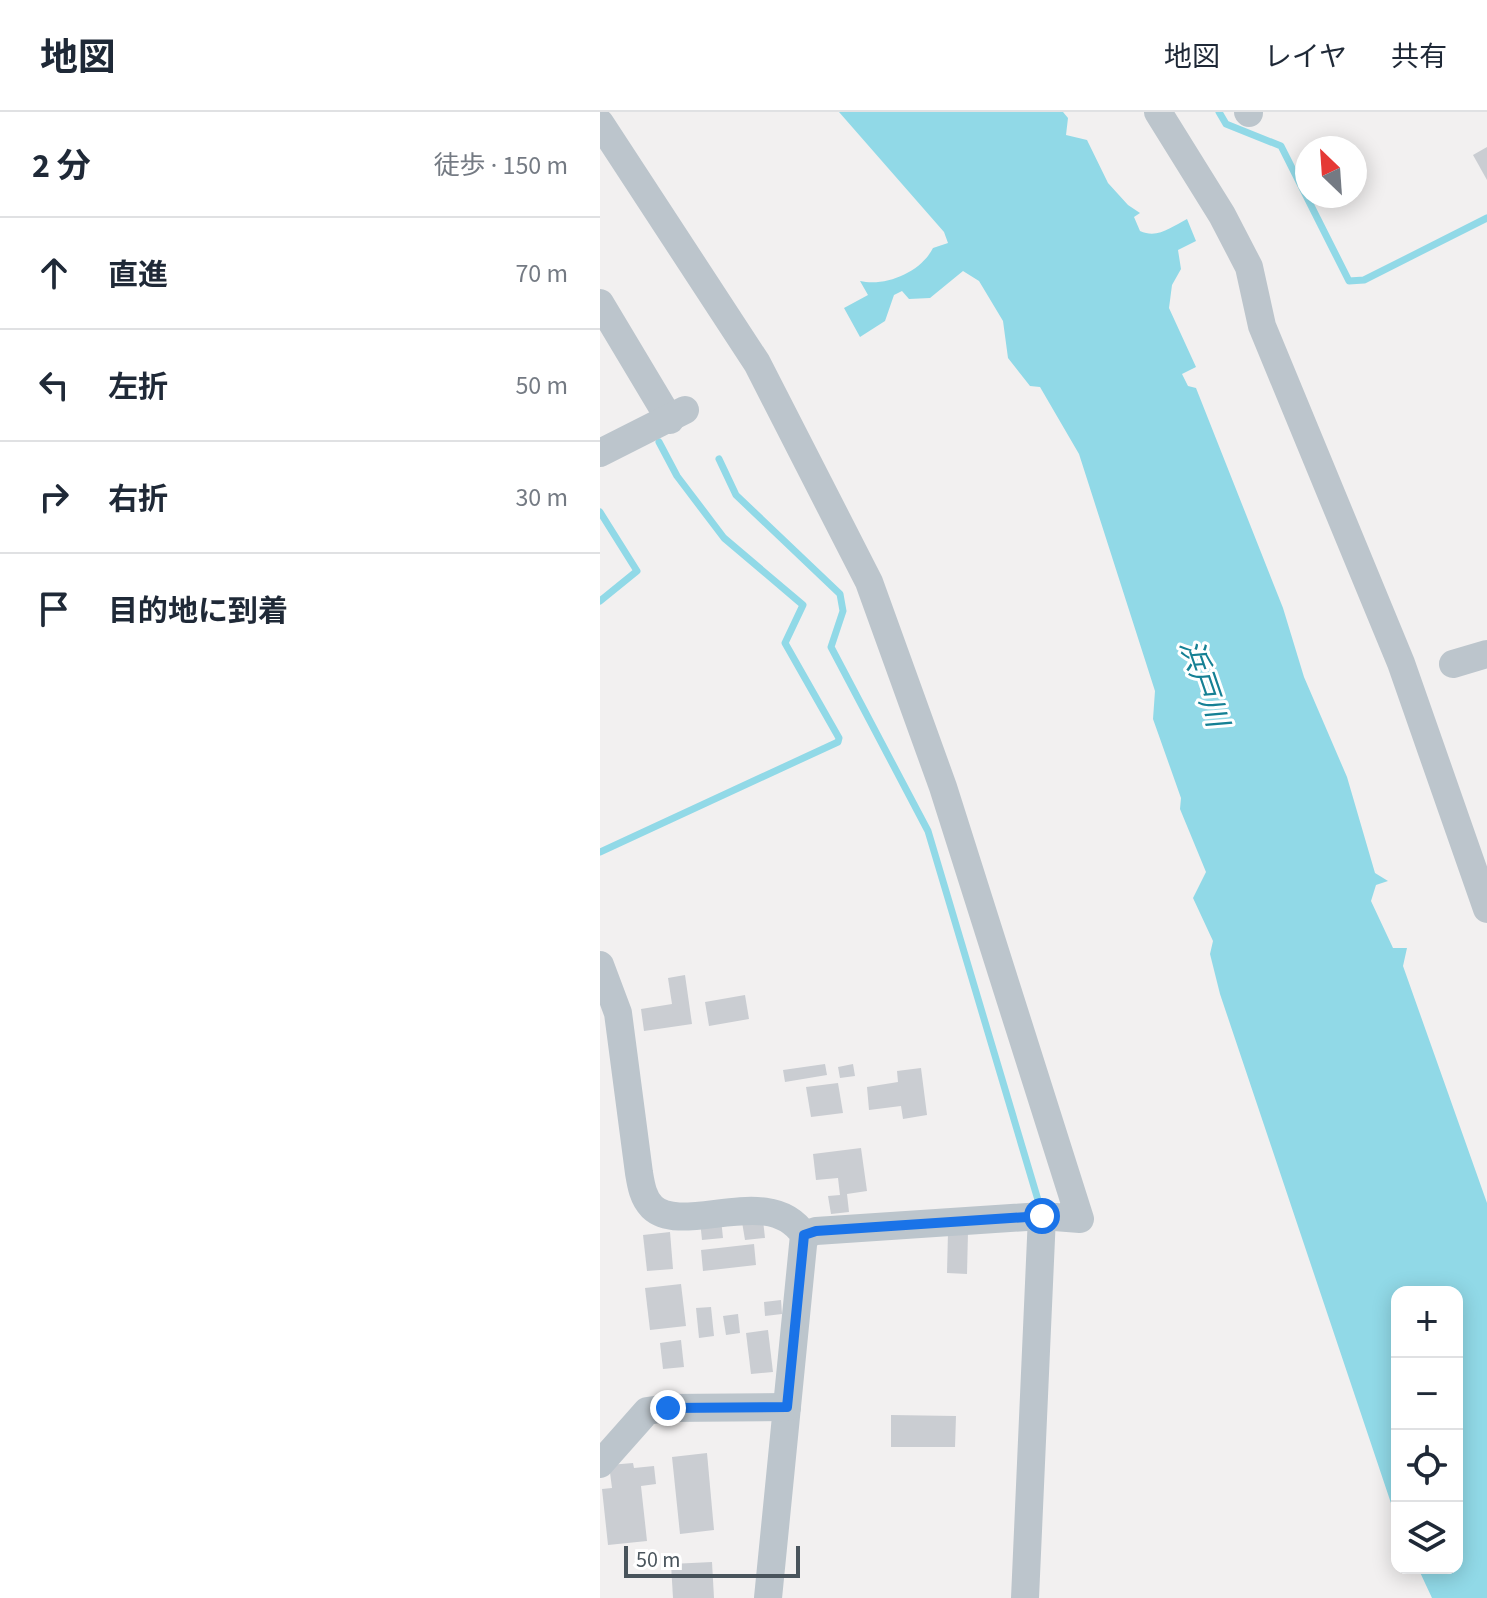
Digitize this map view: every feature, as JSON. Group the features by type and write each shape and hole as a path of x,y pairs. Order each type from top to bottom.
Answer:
{"street":[{"path":"1158,112 1222,215 1249,267 1262,326 1401,663 1487,909"},
{"path":"600,123 757,363 869,582 943,787 1080,1219 1050,1217 816,1231 804,1235"},
{"path":"600,303 677,415 600,453"},
{"path":"1453,664 1487,654"},
{"path":"600,965 618,1013 639,1173 644,1196 654,1210 672,1215 772,1211 796,1222 804,1235 768,1598"},
{"path":"1025,1598 1050,1217"},
{"path":"600,1464 647,1411 787,1407"}],"water":[{"name":"浜戸川","path":"839,112 1063,112 1068,118 1066,135 1087,140 1108,183 1140,213 1134,217 1140,231 1159,233 1187,219 1196,241 1178,250 1181,269 1172,285 1169,308 1196,367 1182,374 1188,386 1196,388 1283,608 1304,677 1347,777 1375,873 1388,881 1376,885 1371,901 1393,948 1407,948 1403,966 1487,1203 1487,1598 1432,1598 1421,1574 1463,1574 1463,1286 1391,1286 1391,1503 1220,994 1210,954 1213,941 1193,898 1206,872 1180,809 1181,798 1153,719 1155,691 1079,454 1040,387 1030,386 1008,358 1003,321 979,281 963,271 930,298 909,299 902,291 894,295 885,321 860,337 844,308 868,295 860,281 881,282 911,271 933,248 948,243 944,232"}],"building":[{"path":"1487,147 1487,180 1473,155"},
{"path":"685,975 692,1024 644,1031 641,1009 672,1004 668,978"},
{"path":"745,995 749,1019 709,1026 705,1002"},
{"path":"825,1064 827,1075 785,1082 783,1070"},
{"path":"853,1064 855,1076 840,1078 838,1067"},
{"path":"921,1068 927,1115 903,1119 901,1106 869,1110 867,1087 898,1082 897,1071"},
{"path":"838,1083 843,1113 811,1117 806,1087"},
{"path":"861,1148 867,1191 847,1194 849,1212 831,1214 828,1196 840,1195 838,1178 816,1180 813,1154"},
{"path":"721,1219 723,1238 702,1240 700,1221"},
{"path":"763,1220 765,1238 745,1240 742,1222"},
{"path":"670,1232 673,1269 647,1271 643,1235"},
{"path":"948,1232 968,1232 967,1274 947,1273"},
{"path":"754,1244 756,1265 703,1271 701,1250"},
{"path":"681,1284 686,1326 650,1330 645,1288"},
{"path":"781,1300 782,1314 765,1316 764,1302"},
{"path":"711,1307 714,1336 699,1338 696,1308"},
{"path":"738,1314 740,1333 726,1335 723,1316"},
{"path":"768,1330 773,1372 751,1374 746,1333"},
{"path":"681,1340 684,1367 663,1369 660,1343"},
{"path":"891,1415 956,1416 955,1447 891,1447"},
{"path":"707,1453 714,1530 680,1534 672,1457"},
{"path":"633,1463 634,1468 654,1466 656,1484 641,1486 647,1541 608,1545 602,1489 612,1488 609,1465"},
{"path":"712,1562 714,1598 673,1598 671,1564"}],"waterway":[{"path":"1219,112 1226,124 1281,146 1349,281 1364,280 1487,218"},
{"path":"600,852 838,742 839,738 785,643 803,605 724,538 677,476 659,442"},
{"path":"719,459 736,495 840,594 843,611 831,647 928,831 1041,1210"},
{"path":"600,512 637,571 600,601"}],"route":[{"path":"668,1408 787,1407 804,1235 816,1231 1042,1216"}]}
